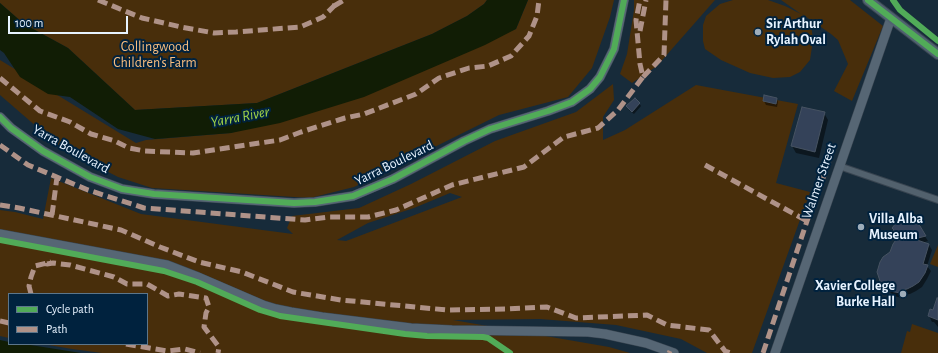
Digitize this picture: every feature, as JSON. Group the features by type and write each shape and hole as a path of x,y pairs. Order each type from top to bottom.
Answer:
{"main road":[{"path":"868,0 938,54"}],"street":[{"name":"Yarra Boulevard","path":"0,117 11,128 43,151 90,176 122,189 154,194 294,203 315,202 353,196 393,179 490,128 548,111 572,102 578,98 590,89 600,77 614,49 624,0"},
{"name":"Walmer Street","path":"775,353 891,18"},
{"path":"839,166 938,200"},
{"path":"0,234 166,265 198,276 263,305 291,312 411,328 588,332 605,334 646,343 674,353"}],"green space":[{"name":"Collingwood Children's Farm","path":"0,0 487,0 484,4 467,16 432,34 257,103 135,110 68,48 24,24 0,3"},
{"path":"528,0 614,0 610,17 592,68 568,97 499,115 354,187 310,198 152,188 118,177 60,147 0,95 0,60 136,143 146,140 231,133 516,29"},
{"path":"634,0 715,0 657,66 632,83 620,74 627,54 634,10"},
{"name":"Sir Arthur Rylah Oval","path":"733,0 768,0 801,14 781,0 850,0 883,26 852,101 834,91 848,64 838,40 802,14 811,24 813,40 810,60 800,72 790,77 773,78 750,73 721,60 705,49 703,41 703,25 706,16 720,4"},
{"path":"613,84 614,100 603,117 603,140 625,130 696,85 798,104 776,183 810,192 752,353 707,353 681,339 616,325 540,319 453,320 609,347 630,353 102,353 49,345 148,345 148,293 8,293 8,338 0,336 0,210 43,219 51,178 141,214 293,234 287,228 292,216 359,208 411,184 495,141 576,112","holes":["450,193 462,197 346,241 337,240 368,223 414,208"]},
{"path":"938,245 938,267 930,264"},
{"path":"912,324 938,333 938,353 901,353 907,331 910,332"}],"water":[{"name":"Yarra River","path":"487,0 528,0 516,29 485,45 364,97 280,123 231,133 155,139 118,129 70,97 48,94 20,77 4,53 0,50 0,3 24,24 68,48 135,110 257,103 432,34 467,16 484,4"},
{"path":"0,340 8,342 8,345 30,345 81,353 0,353"}],"building":[{"path":"764,95 777,98 776,104 763,101"},
{"path":"635,98 640,103 632,112 626,106"},
{"path":"802,107 825,112 815,152 791,146"},
{"path":"902,216 920,226 926,236 914,239 929,244 923,264 928,265 925,273 919,282 907,289 901,290 900,293 890,291 882,283 881,284 877,272 883,257 890,252 898,237 893,232 894,230 892,228"},
{"path":"937,298 938,320 928,316 930,309 933,310"}],"marked path":[{"path":"98,0 142,18 214,33 300,27 323,17 334,6 336,0"},
{"path":"334,6 344,0"},
{"path":"0,78 40,111 70,122 91,134 115,141 129,148 145,151 193,153 280,140 345,118 364,114 416,94 439,78 469,68 488,66 511,56 529,36 537,16 539,0"},
{"path":"0,145 28,165 88,190 144,208 305,220 329,217 368,217 396,210 452,185 524,167 564,137 598,128 618,110 643,77 640,64 636,20 640,0"},
{"path":"640,31 646,0"},
{"path":"643,77 664,55 666,0"},
{"path":"763,353 807,221 829,162"},
{"path":"705,165 807,221"},
{"path":"52,215 57,177"},
{"path":"0,205 121,230 199,262 242,272 293,292 341,300 447,310 547,307 576,318 647,315 667,325 709,330 725,351 731,353"},
{"path":"31,293 29,286 35,266 51,262"},
{"path":"47,263 70,265 114,277 127,284 147,284 168,296 179,294 206,298 209,307 206,313 204,327 219,347 218,353"},
{"path":"0,321 8,323"},
{"path":"132,345 167,351 185,349 200,353"}],"cycle path":[{"path":"0,117 11,128 43,151 90,177 122,189 154,194 294,203 315,202 353,196 393,179 464,141 490,129 572,102 590,89 600,77 614,49 624,0"},
{"path":"868,0 938,54"},
{"path":"893,0 900,10 938,41"},
{"path":"0,240 164,271 197,282 260,310 280,316 405,334 483,337 488,338 510,353"}],"place":[{"name":"Sir Arthur Rylah Oval","path":"758,32"},
{"name":"Villa Alba Museum","path":"861,227"},
{"name":"Xavier College Burke Hall","path":"903,294"}]}
